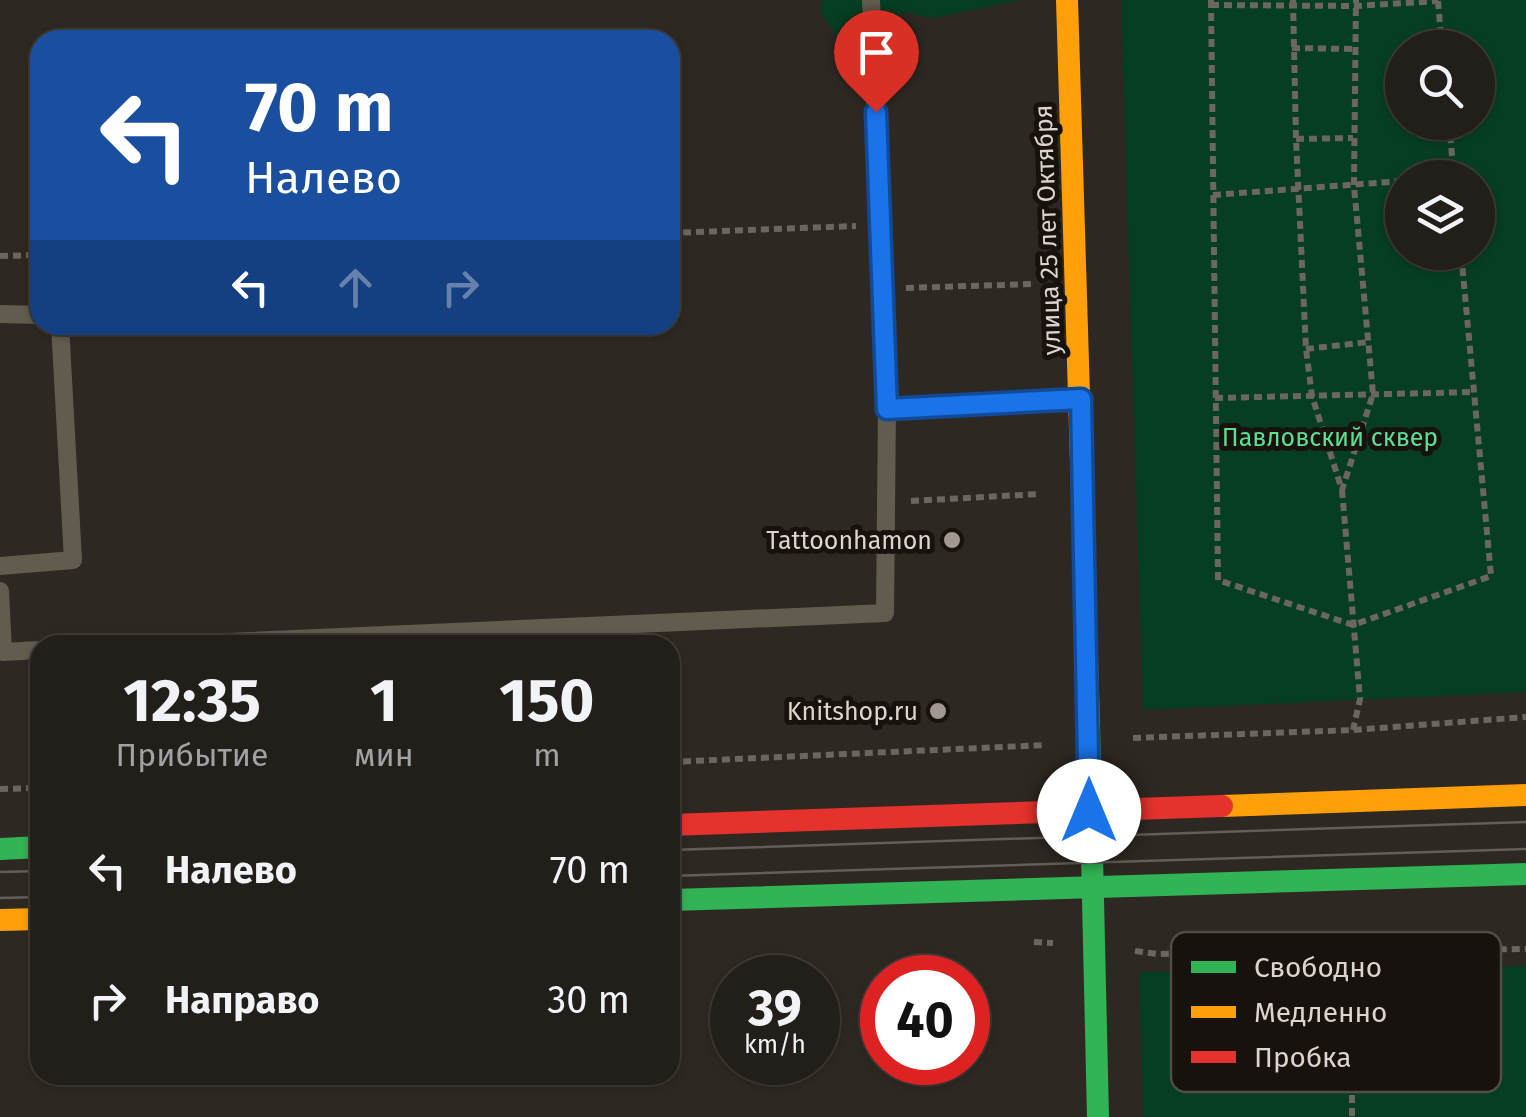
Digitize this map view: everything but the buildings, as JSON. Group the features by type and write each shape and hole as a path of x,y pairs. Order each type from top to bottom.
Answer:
{"main road":[{"name":"улица 25 лет Октября","path":"1067,0 1098,1117"},
{"path":"680,825 1526,795"},
{"path":"0,849 30,848"},
{"path":"680,900 1526,874"},
{"path":"0,920 30,919"}],"lane":[{"path":"379,635 885,612 887,409 871,0"},
{"path":"0,314 30,315"},
{"path":"0,566 72,560 61,335"},
{"path":"887,409 1081,399"},
{"path":"0,591 4,652 30,651"}],"path":[{"path":"1440,30 1438,1 1211,3 1218,580 1353,625 1491,576 1463,270"},
{"path":"1293,3 1306,349 1312,396 1342,490 1360,698 1353,730"},
{"path":"1342,490 1373,394 1354,186 1356,3"},
{"path":"1292,48 1354,49"},
{"path":"1296,139 1353,138"},
{"path":"1213,196 1385,183"},
{"path":"680,232 882,225"},
{"path":"0,256 30,255"},
{"path":"884,288 1034,284"},
{"path":"1306,349 1369,342"},
{"path":"1215,398 1475,392"},
{"path":"885,503 1042,494"},
{"path":"0,789 30,788"},
{"path":"1034,942 1171,954"},
{"path":"1501,950 1526,950"}],"green space":[{"path":"822,0 1022,0 934,18 902,12 869,61 853,62 820,11"},
{"name":"Павловский сквер","path":"1121,0 1526,0 1526,692 1143,710"},
{"path":"1501,966 1526,966 1526,1117 1143,1117 1139,972 1171,972 1171,1092 1501,1092"}],"tram line":[{"path":"680,850 1526,822"},
{"path":"680,876 1526,849"},
{"path":"0,872 30,871"},
{"path":"0,898 30,897"}],"traffic: fast":[{"path":"1089,725 1098,1117"},
{"path":"0,849 30,848"},
{"path":"680,900 1526,874"}],"traffic: slow":[{"path":"1067,0 1089,725"},
{"path":"1222,806 1526,795"},
{"path":"0,920 30,919"}],"traffic: jam":[{"path":"680,825 1222,806"}],"place":[{"name":"Tattoonhamon","path":"952,540"},
{"name":"Knitshop.ru","path":"938,711"}],"route":[{"path":"876,112 887,409 1081,399 1089,811"}]}
